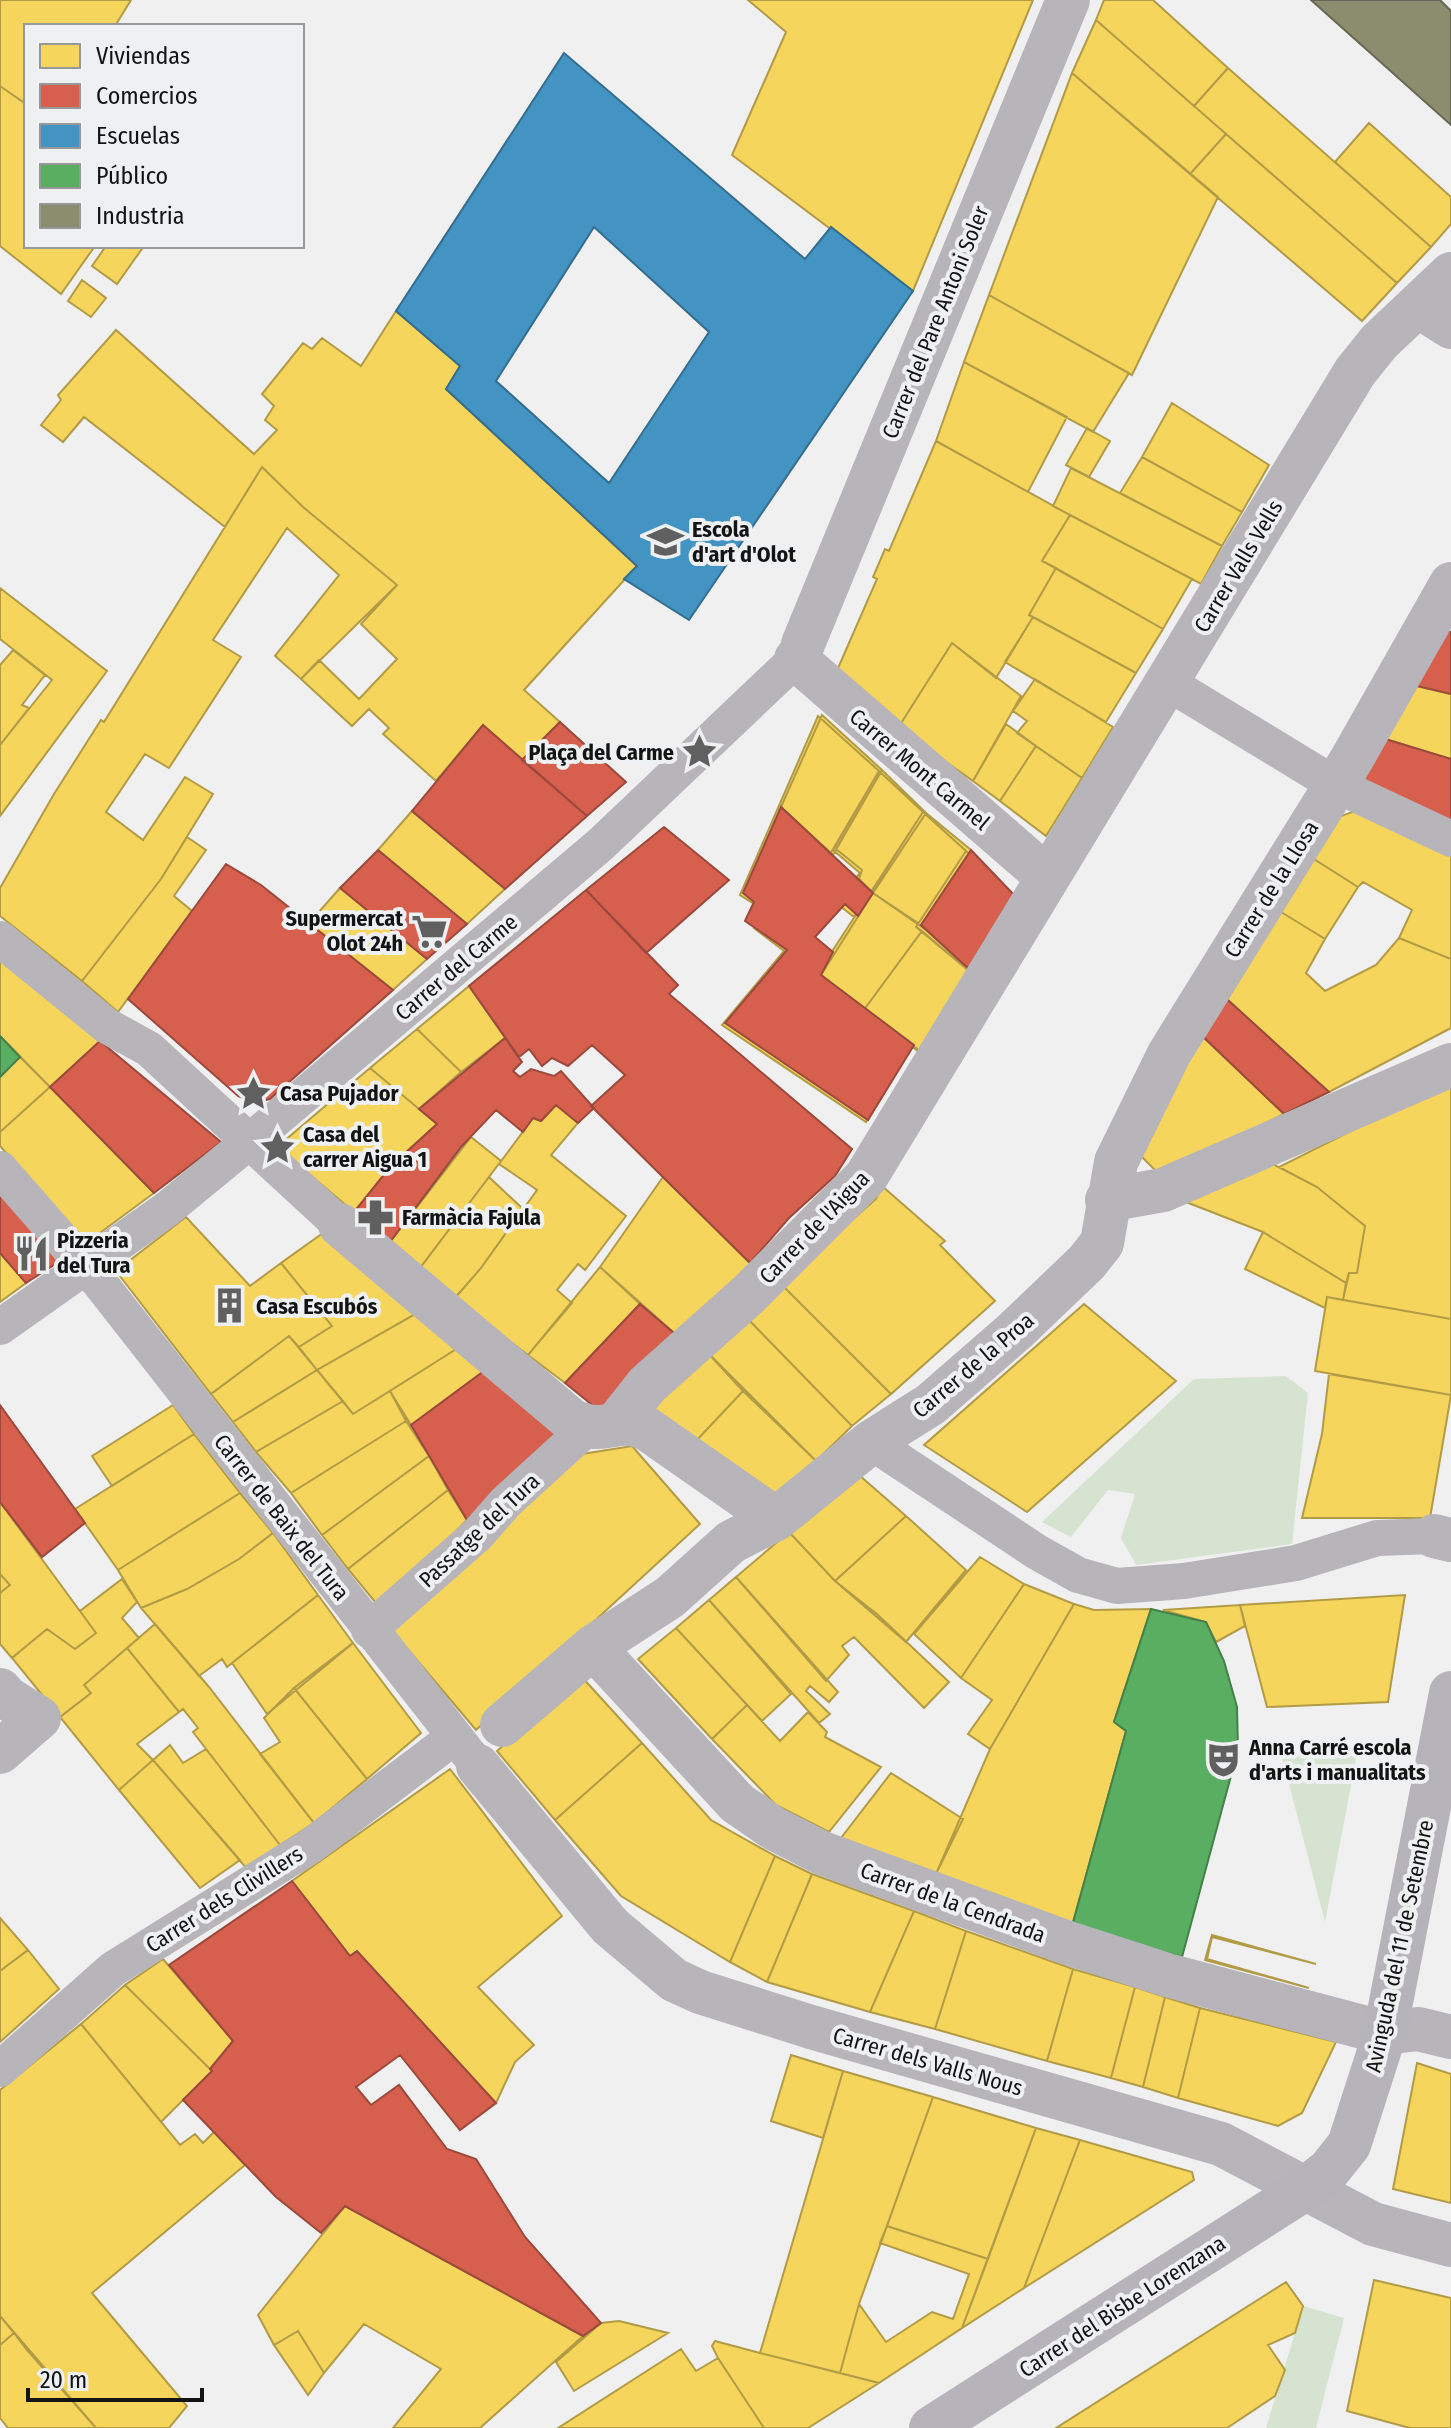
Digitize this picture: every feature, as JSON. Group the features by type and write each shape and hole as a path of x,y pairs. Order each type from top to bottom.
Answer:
{"main road":[{"name":"Avinguda del 11 de Setembre","path":"1309,2187 1349,2145 1385,2033 1451,1693"},
{"name":"Carrer del Bisbe Lorenzana","path":"931,2428 1309,2187"}],"street":[{"name":"Carrer del Pare Antoni Soler","path":"799,652 1068,0"},
{"name":"Carrer Valls Vells","path":"1046,876 1168,683 1355,372 1379,342 1434,316 1451,274"},
{"name":"Carrer de la Llosa","path":"1107,1200 1125,1140 1169,1054 1336,785 1451,584"},
{"name":"Carrer Mont Carmel","path":"799,652 1046,876"},
{"name":"Carrer del Carme","path":"0,1327 176,1203 250,1141 600,845 799,652"},
{"path":"1168,683 1336,785 1451,839"},
{"name":"Carrer de l'Aigua","path":"602,1425 749,1294 866,1177 1046,876"},
{"path":"0,939 107,1026 149,1049 340,1225 571,1420 602,1425 632,1422 647,1429 776,1519"},
{"path":"1107,1200 1163,1190 1451,1065"},
{"name":"Carrer de Baix del Tura","path":"0,1169 87,1268 467,1753"},
{"name":"Carrer de la Proa","path":"467,1753 593,1647 670,1597 731,1542 776,1519 871,1442 931,1404 1016,1330 1087,1262 1102,1243 1107,1200"},
{"name":"Passatge del Tura","path":"369,1630 477,1535 506,1502 602,1425"},
{"path":"871,1442 1037,1552 1078,1575 1117,1586 1184,1581 1296,1563 1377,1538 1443,1538"},
{"path":"731,1542 741,1513 733,1489"},
{"name":"Carrer de la Cendrada","path":"593,1647 737,1803 773,1828 822,1853 1082,1948 1167,1975 1385,2033 1418,2029 1451,2037"},
{"path":"0,1690 7,1698 39,1718 0,1752"},
{"name":"Carrer dels Clivillers","path":"0,2069 113,1969 467,1753"},
{"name":"Carrer dels Valls Nous","path":"467,1753 610,1926 674,1980 700,1992 797,2023 1221,2144 1309,2187 1373,2224 1451,2245"}],"green space":[{"path":"1286,1376 1308,1393 1292,1544 1136,1565 1121,1538 1135,1494 1108,1490 1071,1537 1042,1522 1194,1379"},
{"path":"1357,1754 1325,1922 1282,1757"},
{"path":"1303,2306 1344,2318 1316,2428 1266,2428"}],"building: Viviendas":[{"path":"0,0 131,0 116,24 24,24 24,103 0,86"},
{"path":"748,0 1033,0 913,291 732,155 786,32"},
{"path":"1104,0 1153,0 1228,68 1194,106 1096,20"},
{"path":"1314,0 1380,0 1351,33"},
{"path":"1096,20 1226,134 1190,174 1072,73"},
{"path":"1228,68 1431,247 1397,283 1194,106"},
{"path":"1072,73 1218,197 1132,375 989,295"},
{"path":"0,86 24,103 24,248 94,248 61,294 0,246"},
{"path":"1369,123 1451,197 1451,224 1431,247 1335,162"},
{"path":"1226,134 1397,283 1362,321 1190,174"},
{"path":"105,248 143,248 117,284 92,266"},
{"path":"82,280 106,298 91,317 68,301"},
{"path":"989,295 1129,373 1093,432 964,362"},
{"path":"396,311 460,366 446,389 637,566 524,690 560,722 522,760 483,725 436,781 383,734 389,728 369,709 352,726 301,679 319,660 359,699 397,659 361,624 397,585 303,507 262,467 225,527 84,417 63,442 41,425 61,400 58,395 116,330 254,454 277,430 265,420 274,406 262,394 303,343 312,349 322,338 361,366"},
{"path":"964,362 1067,417 1028,492 936,441"},
{"path":"1172,403 1269,465 1242,512 1142,457"},
{"path":"1087,428 1110,441 1089,477 1066,465"},
{"path":"936,441 1070,515 1042,561 1056,568 1029,615 1033,617 996,678 952,643 898,728 835,675 877,579 873,577 885,549 889,551"},
{"path":"1142,457 1242,512 1222,546 1120,493"},
{"path":"262,467 303,507 397,585 301,679 275,656 339,575 287,528 213,640 241,657 169,768 145,754 106,812 143,840 185,777 213,794 161,879 82,981 0,916 0,888 54,794 101,720 104,722"},
{"path":"1071,468 1222,546 1201,584 1053,506"},
{"path":"1070,515 1192,579 1163,629 1042,561"},
{"path":"1056,568 1163,629 1136,673 1029,615"},
{"path":"0,588 107,671 0,816 0,745 52,680 0,639"},
{"path":"1033,617 1136,673 1106,722 1005,662"},
{"path":"952,643 1021,696 973,781 898,728"},
{"path":"13,650 45,675 22,705 29,708 0,745 0,665"},
{"path":"1035,679 1113,727 1082,778 1017,733 1027,721 1013,711"},
{"path":"1413,685 1451,694 1451,759 1382,738"},
{"path":"822,715 882,770 833,855 781,807"},
{"path":"818,716 879,771 829,856 778,808"},
{"path":"1006,724 1036,746 1000,801 973,781"},
{"path":"1036,746 1082,778 1046,836 1000,801"},
{"path":"882,770 926,813 873,893 859,879 862,870 836,849"},
{"path":"879,771 923,812 871,893 855,879 860,873 833,850"},
{"path":"778,808 871,893 854,917 840,906 808,944 827,959 816,976 912,1047 866,1122 722,1025 784,951 754,928 767,912 740,895"},
{"path":"1363,808 1451,849 1451,959 1399,938 1412,910 1363,882 1358,887 1306,854 1330,820"},
{"path":"412,811 505,889 467,924 378,850"},
{"path":"923,812 966,851 916,927 922,931 863,1011 816,976"},
{"path":"926,813 971,850 921,925 873,893"},
{"path":"187,837 206,850 174,896 192,911 118,1012 82,981 161,879"},
{"path":"966,851 1011,896 969,971 916,927"},
{"path":"1306,854 1358,887 1325,939 1273,907"},
{"path":"340,888 427,959 393,990 309,923"},
{"path":"873,893 926,930 971,971 924,1054 821,975"},
{"path":"1273,907 1325,939 1306,973 1325,991 1376,965 1399,938 1451,959 1451,1028 1329,1092 1218,991"},
{"path":"922,931 969,971 922,1054 863,1011"},
{"path":"5,960 100,1041 50,1087 0,1036 0,963"},
{"path":"469,986 505,1038 461,1072 417,1029"},
{"path":"417,1029 461,1072 419,1109 370,1068"},
{"path":"1197,1031 1284,1114 1160,1175 1136,1151"},
{"path":"20,1057 50,1087 0,1132 0,1077"},
{"path":"370,1068 437,1124 391,1166 354,1212 277,1147"},
{"path":"1451,1081 1451,1319 1343,1300 1349,1273 1357,1273 1365,1226 1317,1187 1279,1167"},
{"path":"50,1087 154,1193 85,1244 0,1146 0,1132"},
{"path":"556,1105 578,1123 551,1155 626,1216 585,1270 578,1264 557,1290 572,1303 528,1355 454,1299 481,1268 537,1190 499,1164 533,1118 541,1121"},
{"path":"471,1137 501,1161 420,1268 390,1242"},
{"path":"1265,1160 1317,1187 1365,1226 1357,1273 1349,1273 1346,1283 1263,1232 1186,1202"},
{"path":"489,1177 523,1209 481,1268 454,1299 420,1268"},
{"path":"663,1177 758,1271 681,1339 600,1267"},
{"path":"882,1186 945,1241 940,1245 995,1301 891,1394 780,1283 876,1199"},
{"name":"Casa Escubós","path":"186,1217 250,1286 281,1263 332,1326 299,1347 289,1336 211,1394 116,1271"},
{"path":"1263,1232 1346,1283 1343,1300 1327,1297 1325,1308 1245,1269"},
{"path":"323,1233 417,1313 317,1370 299,1347 332,1326 281,1263"},
{"path":"0,1253 26,1283 0,1302"},
{"path":"600,1267 640,1304 565,1383 528,1355"},
{"path":"780,1283 891,1394 852,1426 744,1315"},
{"path":"1327,1297 1451,1319 1451,1395 1315,1371"},
{"path":"1084,1304 1176,1381 1027,1512 924,1445"},
{"path":"417,1313 458,1348 353,1414 317,1370"},
{"path":"744,1315 852,1426 816,1461 706,1351"},
{"path":"289,1336 317,1370 233,1422 211,1394"},
{"path":"458,1348 484,1371 411,1425 390,1391"},
{"path":"706,1351 743,1391 696,1441 646,1407"},
{"path":"317,1370 343,1401 256,1452 233,1422"},
{"path":"1329,1374 1451,1395 1430,1518 1302,1518 1322,1434"},
{"path":"390,1391 406,1421 291,1493 256,1452 343,1401 353,1414"},
{"path":"743,1391 816,1461 776,1497 696,1441"},
{"path":"173,1405 194,1434 112,1486 92,1456"},
{"path":"406,1421 429,1456 322,1535 291,1493"},
{"path":"194,1434 240,1493 118,1570 75,1509"},
{"path":"632,1446 700,1524 476,1730 389,1627 582,1454"},
{"path":"429,1456 448,1490 348,1569 322,1535"},
{"path":"859,1475 906,1516 835,1581 789,1532"},
{"path":"448,1490 467,1520 380,1608 348,1569"},
{"path":"240,1493 273,1533 239,1559 187,1589 141,1608 118,1570"},
{"path":"0,1502 96,1633 75,1649 47,1629 12,1658 0,1644 0,1593 10,1585 0,1574"},
{"path":"906,1516 966,1570 906,1642 835,1581"},
{"path":"789,1532 835,1581 878,1615 949,1682 924,1708 854,1637 842,1646 849,1655 826,1681 736,1577"},
{"path":"273,1533 318,1595 227,1667 222,1659 199,1676 141,1608 187,1589 239,1559"},
{"path":"980,1557 1024,1584 961,1678 914,1634"},
{"path":"0,1574 10,1585 0,1593"},
{"path":"736,1577 838,1692 829,1702 810,1686 806,1691 830,1714 819,1723 709,1600"},
{"path":"122,1579 137,1602 122,1618 139,1638 84,1685 91,1693 60,1717 12,1658 47,1629 75,1649 96,1633 80,1611"},
{"path":"1024,1584 1074,1604 990,1749 968,1734 992,1700 961,1678"},
{"path":"318,1595 353,1643 267,1714 232,1663"},
{"path":"1405,1595 1388,1702 1267,1707 1240,1605"},
{"path":"709,1600 791,1694 762,1721 676,1628"},
{"path":"1074,1604 1094,1610 1151,1609 1114,1722 1126,1731 1072,1926 936,1874 990,1749"},
{"path":"1240,1605 1245,1626 1216,1642 1206,1622 1163,1610"},
{"path":"155,1624 209,1687 314,1823 280,1845 193,1732 198,1728 183,1709 179,1712 127,1648"},
{"path":"676,1628 747,1705 712,1739 638,1659"},
{"path":"353,1643 421,1733 367,1779 294,1688"},
{"path":"127,1648 179,1712 137,1744 153,1760 119,1790 60,1717 91,1693 84,1685"},
{"path":"580,1675 642,1743 555,1820 497,1751"},
{"path":"294,1688 367,1779 314,1823 260,1754 280,1742 264,1718"},
{"path":"747,1705 780,1741 808,1712 827,1732 825,1737 881,1767 829,1832 776,1805 712,1739"},
{"path":"642,1743 711,1820 775,1856 730,1962 621,1896 555,1820"},
{"path":"170,1745 183,1763 206,1749 280,1845 247,1869 153,1760"},
{"path":"153,1760 240,1860 200,1888 119,1790"},
{"path":"450,1769 562,1916 478,1987 534,2045 515,2062 496,2103 357,1951 350,1956 292,1881"},
{"path":"891,1773 963,1819 936,1874 841,1838"},
{"path":"775,1856 812,1874 767,1982 730,1962"},
{"path":"812,1874 914,1911 870,2012 767,1982"},
{"path":"914,1911 966,1931 935,2029 870,2012"},
{"path":"0,1918 28,1950 0,1971"},
{"path":"966,1931 1073,1969 1047,2061 935,2029"},
{"path":"1212,1935 1316,1964 1212,1937 1207,1959 1309,1988 1205,1960"},
{"path":"28,1950 59,1989 0,2042 0,1971"},
{"path":"163,1959 233,2041 210,2069 125,1985"},
{"path":"1073,1969 1135,1987 1111,2078 1047,2061"},
{"path":"125,1985 212,2071 161,2122 81,2024"},
{"path":"1135,1987 1165,1997 1143,2087 1111,2078"},
{"path":"1165,1997 1200,2008 1178,2098 1143,2087"},
{"path":"1200,2008 1336,2042 1302,2113 1278,2126 1178,2098"},
{"path":"81,2024 180,2145 195,2134 203,2143 214,2132 245,2165 92,2293 187,2406 169,2428 96,2428 0,2316 0,2090"},
{"path":"791,2055 843,2071 823,2138 771,2121"},
{"path":"1417,2063 1451,2074 1451,2203 1393,2189"},
{"path":"843,2071 933,2097 859,2304 840,2373 760,2353"},
{"path":"933,2097 1036,2128 988,2259 887,2226"},
{"path":"1036,2128 1080,2140 1024,2288 962,2328"},
{"path":"1080,2140 1192,2172 1194,2180 1024,2288"},
{"path":"345,2206 583,2336 480,2428 393,2428 441,2369 364,2324 324,2373 298,2331 274,2345 258,2315"},
{"path":"887,2226 988,2259 962,2328 879,2383 840,2373 859,2304 886,2342 932,2312 953,2319 969,2274 880,2243"},
{"path":"1374,2280 1451,2298 1451,2428 1410,2428 1347,2411"},
{"path":"1286,2282 1303,2306 1295,2333 1268,2345 1285,2370 1275,2396 1227,2428 1056,2428"},
{"path":"0,2316 14,2333 0,2345"},
{"path":"619,2321 668,2333 574,2391 556,2362 601,2323"},
{"path":"298,2331 324,2373 308,2395 274,2345"},
{"path":"14,2333 96,2428 8,2428 0,2418 0,2345"},
{"path":"715,2341 879,2383 808,2428 764,2428 718,2358 712,2346"},
{"path":"681,2349 696,2371 718,2358 764,2428 558,2428"}],"building: Comercios":[{"path":"1443,630 1451,632 1451,694 1413,685"},
{"path":"560,722 626,782 587,816 522,760"},
{"path":"483,725 587,816 505,889 412,811"},
{"path":"1382,738 1451,759 1451,827 1359,780"},
{"path":"781,807 873,893 858,916 845,904 815,937 833,952 821,975 914,1045 868,1120 725,1023 787,950 745,921 754,902 743,893"},
{"path":"664,827 729,880 646,953 586,890"},
{"path":"378,850 467,924 427,959 340,888"},
{"path":"971,850 1015,896 971,971 921,925"},
{"path":"226,864 261,885 393,990 270,1099 254,1103 238,1096 128,999"},
{"path":"586,890 678,985 669,994 852,1149 835,1176 789,1218 750,1263 591,1106 625,1075 592,1045 568,1066 552,1058 542,1066 529,1049 519,1057 469,986"},
{"path":"1218,991 1329,1092 1284,1114 1197,1031"},
{"path":"505,1038 522,1062 513,1071 520,1077 531,1069 554,1076 561,1071 594,1108 578,1123 556,1105 541,1121 533,1118 523,1132 496,1110 461,1147 390,1242 354,1212 391,1166 437,1124 419,1109"},
{"path":"100,1041 221,1142 154,1193 50,1087"},
{"path":"0,1193 60,1261 26,1283 0,1253"},
{"path":"640,1304 681,1339 602,1408 597,1409 565,1383"},
{"path":"484,1371 561,1436 467,1520 411,1425"},
{"path":"0,1405 85,1523 42,1557 0,1502"},
{"path":"292,1881 350,1956 357,1951 496,2103 460,2130 400,2055 356,2087 371,2105 399,2085 447,2149 476,2159 525,2237 601,2323 583,2336 345,2206 321,2233 276,2197 183,2100 212,2071 210,2069 233,2041 169,1965"}],"building: Escuelas":[{"path":"564,53 805,259 831,227 913,291 689,620 624,579 637,566 446,389 460,366 396,311","holes":["594,227 709,332 609,483 496,381"]}],"building: Público":[{"path":"0,1036 20,1057 0,1077"},
{"path":"1151,1609 1206,1622 1224,1661 1237,1707 1238,1750 1182,1957 1072,1926 1126,1731 1114,1722"}],"building: Industria":[{"path":"1311,0 1440,0 1451,11 1451,125"}],"place":[{"name":"Escola d'art d'Olot","path":"666,542"},
{"name":"Plaça del Carme","path":"700,752"},
{"name":"Supermercat Olot 24h","path":"429,931"},
{"name":"Casa Pujador","path":"254,1093"},
{"name":"Casa del carrer Aigua 1","path":"277,1147"},
{"name":"Farmàcia Fajula","path":"376,1217"},
{"name":"Pizzeria del Tura","path":"31,1253"},
{"name":"Casa Escubós","path":"230,1306"},
{"name":"Anna Carré escola d'arts i manualitats","path":"1223,1760"}]}
